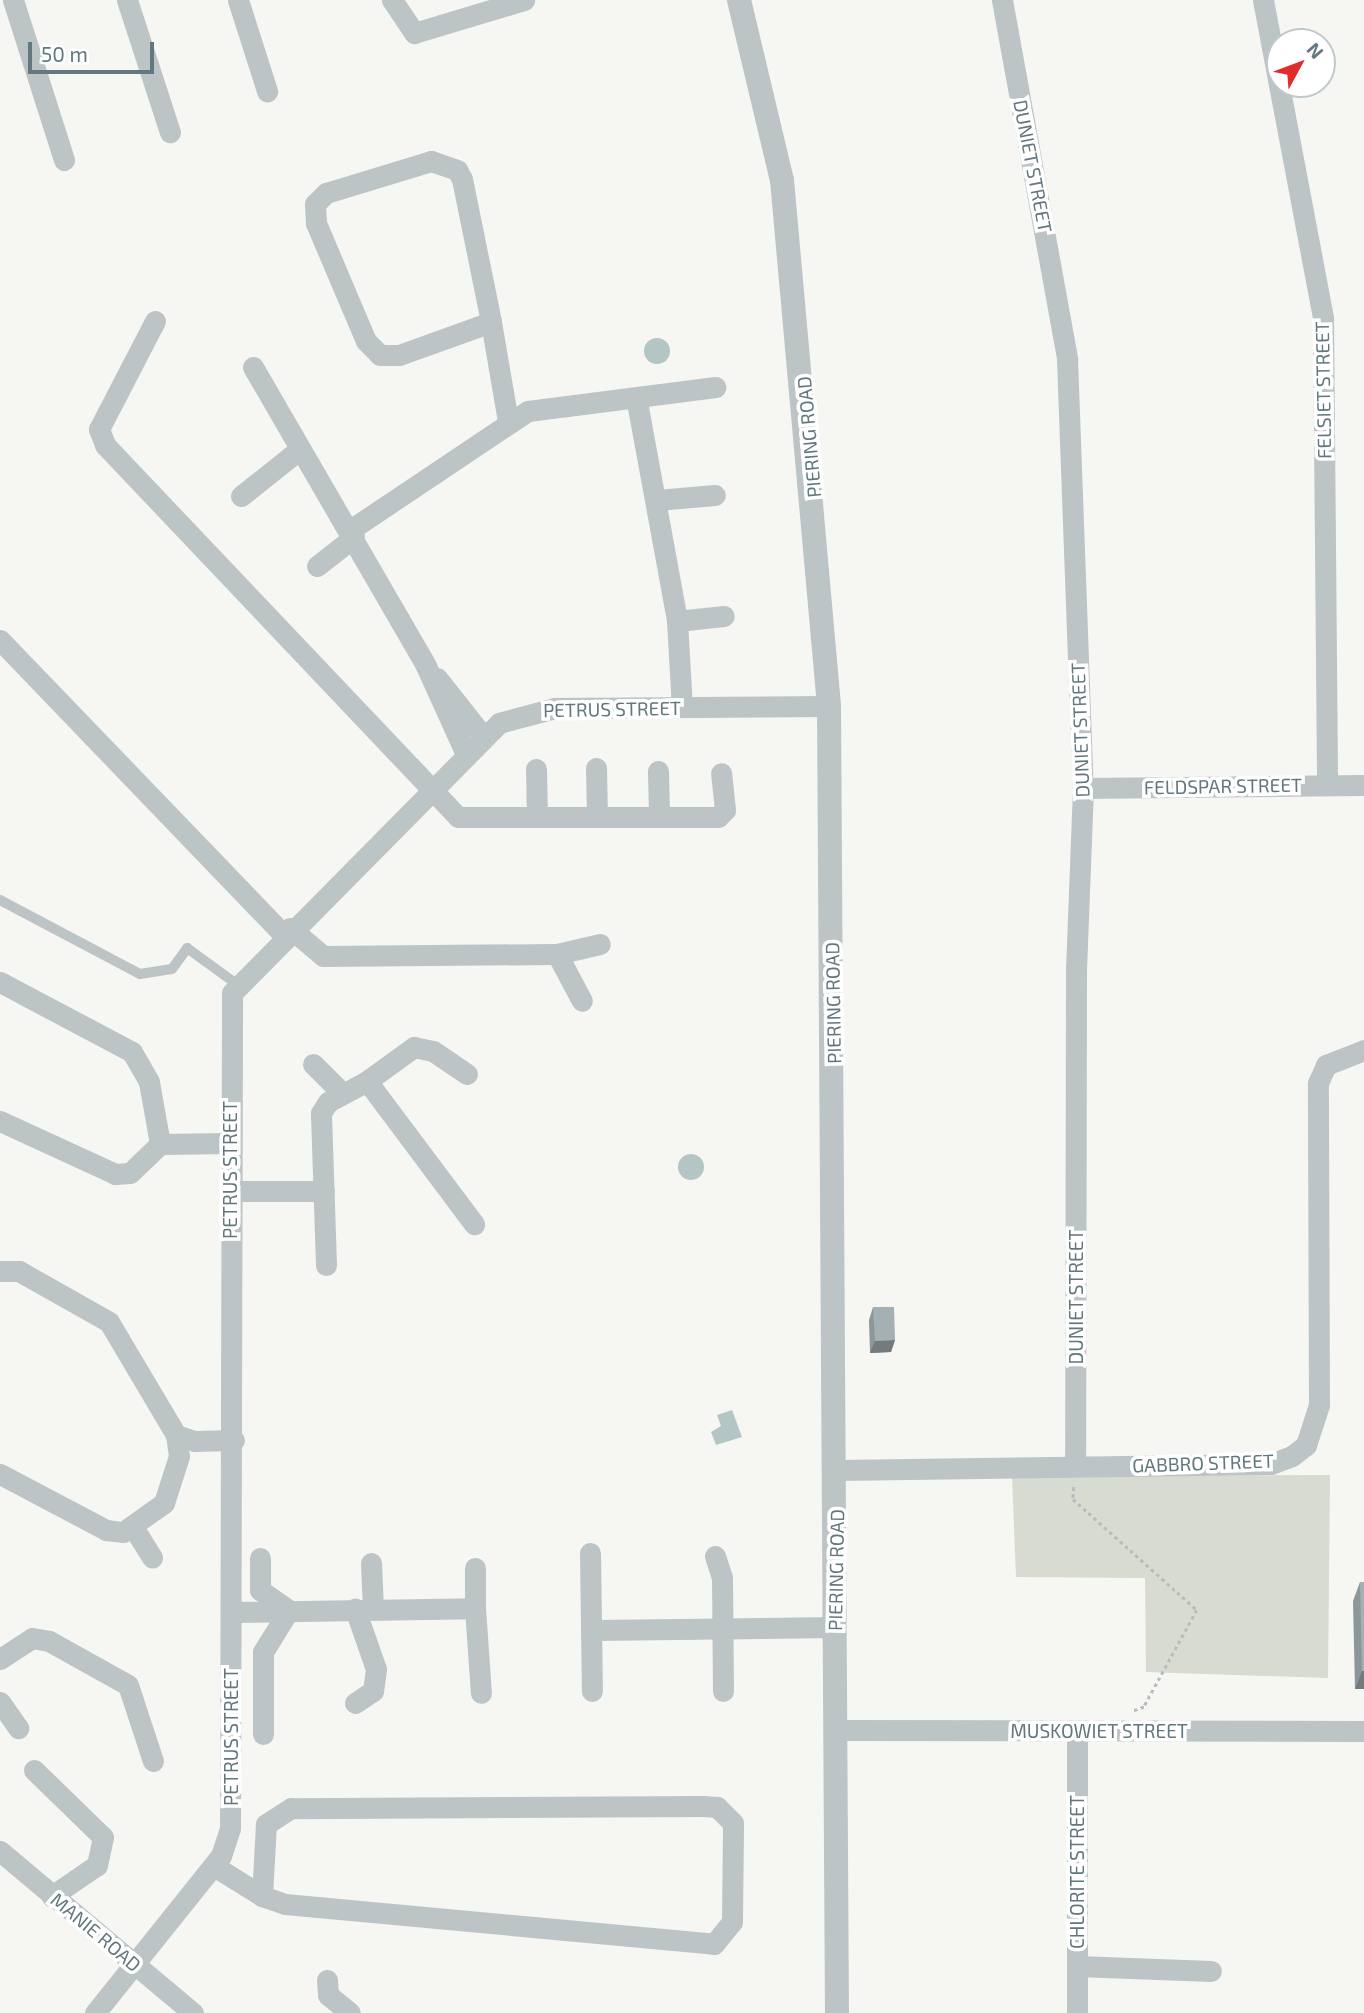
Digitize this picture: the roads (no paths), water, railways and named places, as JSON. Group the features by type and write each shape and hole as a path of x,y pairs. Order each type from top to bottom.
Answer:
{"street":[{"path":"13,0 64,160"},
{"path":"127,0 170,132"},
{"path":"238,0 267,90"},
{"path":"392,0 414,33 524,0"},
{"name":"PIERING ROAD","path":"739,0 782,180 829,706 838,1470 834,1627 837,2013"},
{"name":"DUNIET STREET","path":"1002,0 1065,341 1083,788 1076,967 1075,1466"},
{"name":"FELSIET STREET","path":"1266,1 1323,318 1327,785"},
{"path":"491,322 400,355 380,355 361,329 316,223 315,204 326,193 431,161 450,163 462,179 491,322 508,421"},
{"path":"155,321 99,429 105,445 433,784 459,818 722,815 721,773"},
{"path":"253,367 426,666 465,752"},
{"path":"317,566 352,534 508,421 550,406 637,402 715,387"},
{"path":"637,402 677,621 682,707"},
{"path":"241,496 300,449"},
{"path":"657,500 715,495"},
{"path":"677,621 724,615"},
{"path":"0,640 287,931 323,956 557,954 600,944"},
{"path":"426,666 482,735"},
{"name":"PETRUS STREET","path":"95,2013 214,1866 230,1828 234,1440 229,1022 237,985 482,735 534,710 829,706"},
{"path":"596,768 597,816"},
{"path":"536,769 537,817"},
{"path":"658,771 659,815"},
{"name":"FELDSPAR STREET","path":"1083,788 1364,785"},
{"path":"557,954 582,1001"},
{"path":"0,982 132,1052 149,1082 160,1144"},
{"path":"326,1265 321,1113 342,1093 367,1081 414,1047 433,1051 467,1074"},
{"name":"GABBRO STREET","path":"838,1470 1271,1464 1306,1445 1319,1405 1318,1083 1326,1065 1364,1050"},
{"path":"313,1064 342,1093"},
{"path":"367,1081 474,1224"},
{"path":"0,1121 115,1174 130,1172 160,1144 230,1143"},
{"path":"230,1191 324,1191"},
{"path":"0,1271 19,1271 109,1322 176,1435 180,1457 164,1503 133,1527 106,1530 0,1474"},
{"path":"176,1435 194,1441 234,1440"},
{"path":"133,1527 152,1558"},
{"path":"590,1553 594,1630 592,1691"},
{"path":"715,1556 723,1629 723,1691"},
{"path":"260,1558 260,1590 289,1610"},
{"path":"355,1703 373,1691 376,1669 364,1609 371,1563"},
{"path":"475,1568 481,1693"},
{"path":"232,1612 475,1608"},
{"path":"263,1734 263,1652 289,1610"},
{"path":"594,1630 834,1627"},
{"path":"0,1659 32,1638 49,1641 128,1685 153,1761"},
{"path":"0,1702 18,1728"},
{"name":"MUSKOWIET STREET","path":"834,1730 1364,1731"},
{"name":"CHLORITE STREET","path":"1077,1731 1077,2013"},
{"path":"34,1770 103,1837 97,1865 52,1896"},
{"path":"214,1866 262,1896 285,1904 714,1944 732,1922 733,1823 717,1807 703,1806 292,1808 266,1824 262,1896"},
{"name":"MANIE ROAD","path":"0,1851 193,2013"},
{"path":"1077,1966 1211,1971"},
{"path":"327,1980 328,1994 350,2013"}],"lane":[{"path":"0,900 139,974 172,969 187,948 237,985"}]}
